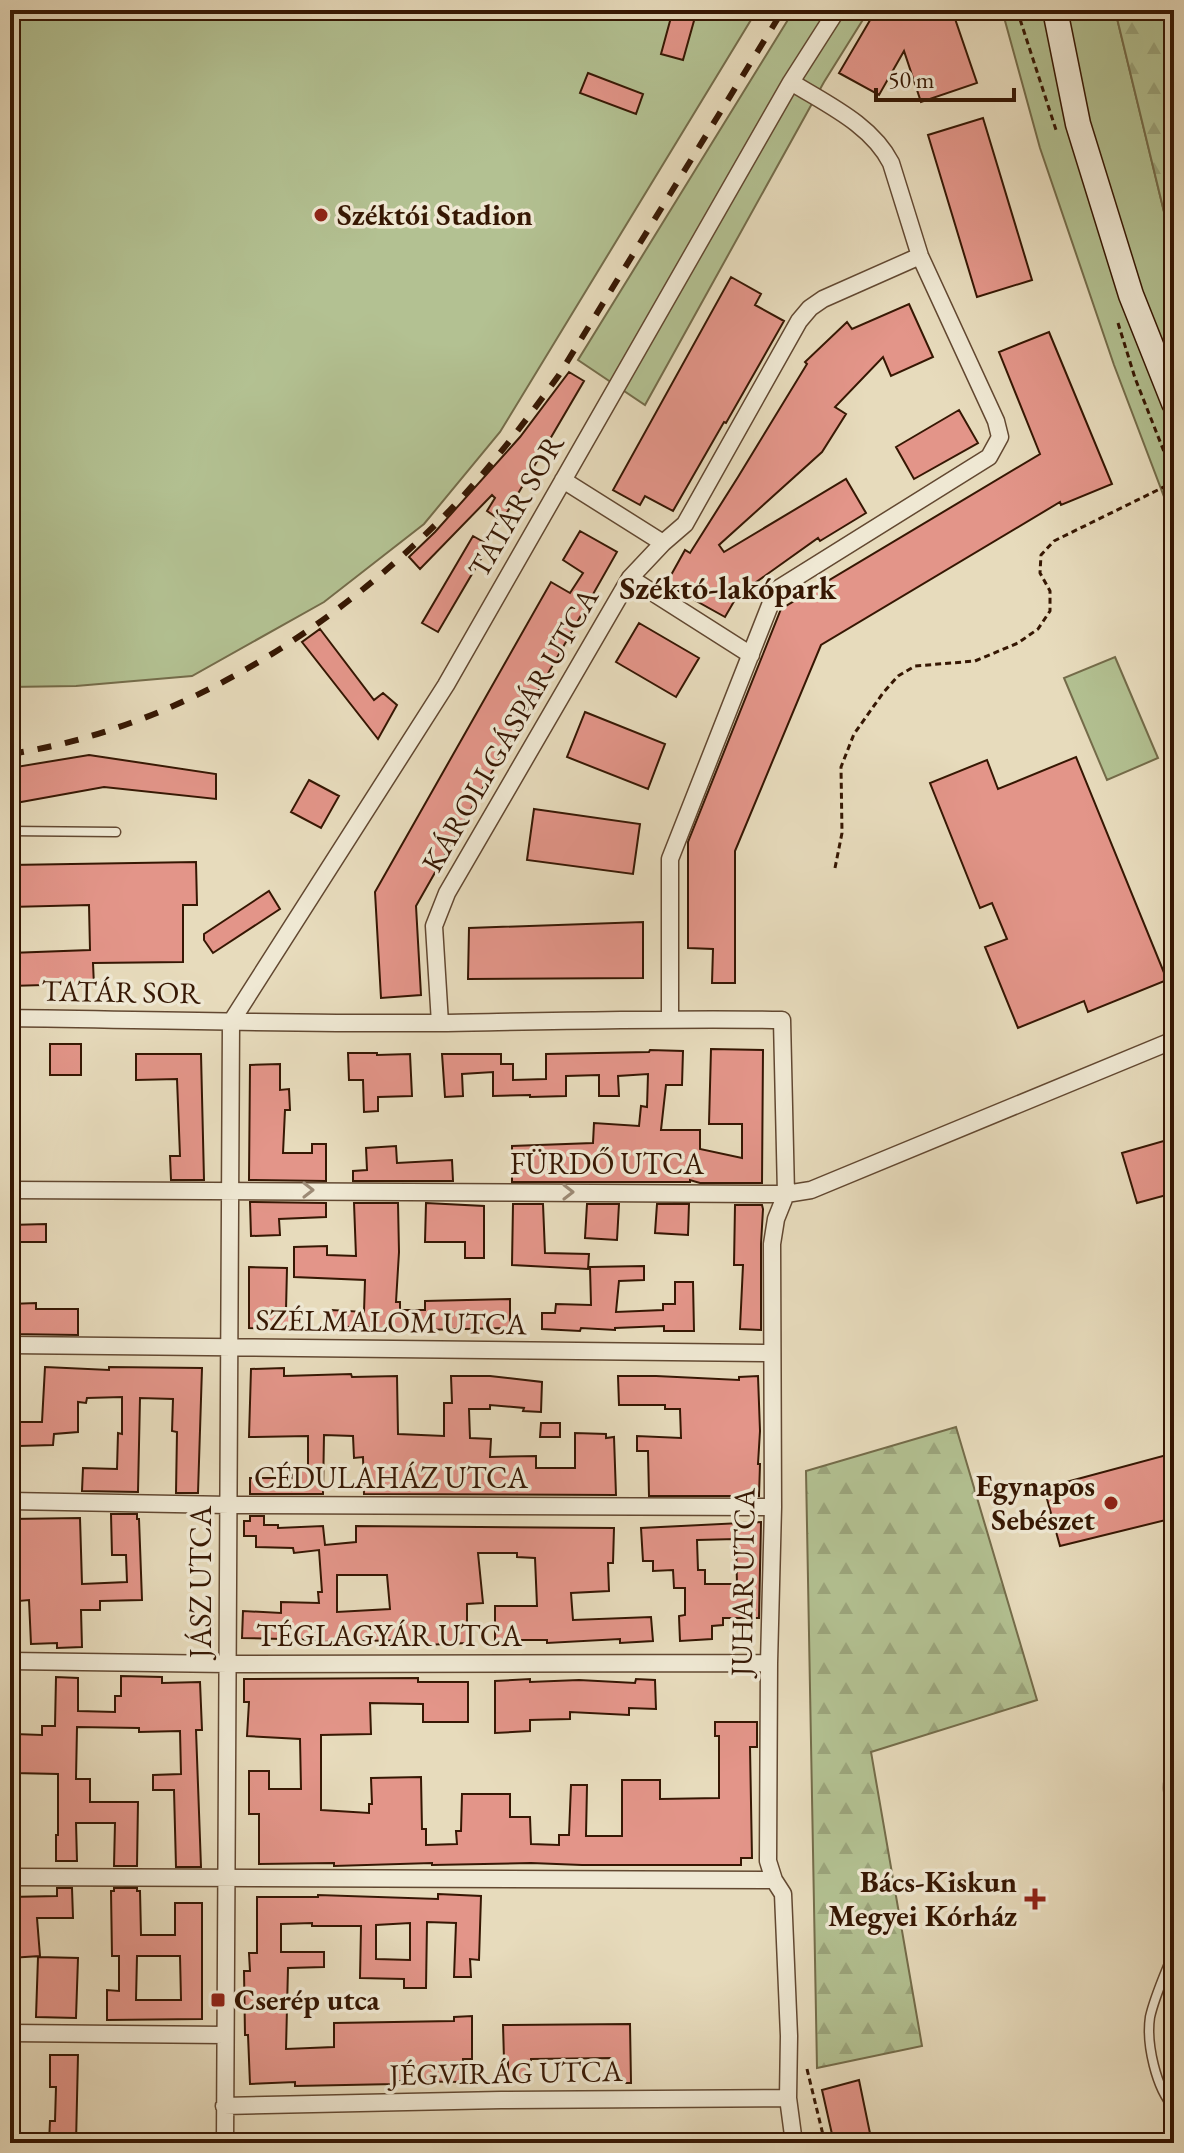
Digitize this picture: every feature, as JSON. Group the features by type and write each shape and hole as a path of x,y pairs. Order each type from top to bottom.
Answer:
{"street":[{"name":"TATÁR SOR","path":"231,1022 446,685 791,82 837,10"},
{"path":"1055,10 1078,124 1131,295 1174,403"},
{"path":"670,1018 670,859 776,590 989,457 1000,437 996,421 920,256 885,151 862,127 791,82"},
{"name":"KÁROLI GÁSPÁR UTCA","path":"440,1023 434,926 447,893 630,578 685,524 799,321 810,308 823,299 920,256"},
{"path":"563,480 663,543"},
{"path":"630,578 751,655"},
{"name":"TATÁR SOR","path":"10,1018 440,1023 670,1018 782,1020"},
{"name":"JUHAR UTCA","path":"782,1020 786,1194 776,1219 772,1244 773,1507 768,1861 774,1880 783,1894 789,2036 788,2098 794,2143"},
{"name":"JÁSZ UTCA","path":"225,2143 231,1022"},
{"name":"FÜRDŐ UTCA","path":"10,1190 786,1194 811,1190 1174,1040"},
{"name":"SZÉLMALOM UTCA","path":"10,1345 772,1353"},
{"name":"CÉDULAHÁZ UTCA","path":"10,1501 773,1507"},
{"name":"TÉGLAGYÁR UTCA","path":"10,1661 228,1664 769,1663"},
{"path":"10,1877 774,1880"},
{"path":"10,2033 225,2035"},
{"name":"JÉGVIRÁG UTCA","path":"224,2106 788,2098"}],"lane":[{"path":"10,831 116,832"},
{"path":"1174,1763 1166,1789 1174,1820"},
{"path":"1174,1951 1151,2013 1149,2027 1159,2086 1174,2108"}],"path":[{"path":"835,868 842,833 841,767 854,734 883,693 898,676 915,666 975,661 1018,643 1038,629 1050,611 1050,591 1040,573 1041,555 1054,541 1174,482"},
{"path":"789,2036 804,2059 825,2143"}],"green space":[{"name":"Széktói Stadion","path":"10,10 757,10 500,432 424,524 324,602 192,676 76,686 10,687"},
{"path":"794,10 869,10 824,82 645,405 578,360"},
{"path":"1002,10 1115,10 1174,253 1174,523 1114,365 1040,148"},
{"path":"1115,10 1174,10 1174,253"},
{"path":"1115,657 1158,758 1107,780 1064,678"},
{"path":"956,1427 1037,1700 871,1752 922,2046 817,2068 806,1471"}],"building":[{"path":"673,10 697,10 683,60 661,54"},
{"path":"876,10 952,10 977,83 921,102 904,51 879,95 839,73"},
{"path":"588,73 643,94 636,114 580,93"},
{"path":"983,118 1032,280 977,297 928,135"},
{"path":"731,277 761,294 755,305 784,321 673,511 645,496 640,505 613,490"},
{"path":"909,304 933,357 891,376 883,357 835,407 846,414 822,452 719,545 724,552 846,479 866,513 820,541 818,538 752,585 747,579 725,617 666,584 685,550 690,553 738,477 807,364 805,362 847,322 852,329"},
{"path":"1049,332 1112,484 1061,505 1060,502 821,645 735,851 735,983 712,983 713,949 688,948 688,842 781,609 1040,454 999,352"},
{"path":"569,372 584,381 502,521 487,511 495,498 492,495 420,569 409,557 520,437"},
{"path":"959,410 978,443 914,479 896,447"},
{"path":"580,531 617,552 416,906 421,995 381,998 375,892 551,582 570,593 583,573 563,560"},
{"path":"473,536 489,545 438,632 422,623"},
{"path":"639,623 699,658 676,697 616,662"},
{"path":"320,629 374,700 383,693 397,705 378,739 302,642"},
{"path":"585,712 665,744 648,789 567,757"},
{"path":"89,755 216,774 216,799 104,787 10,804 10,768"},
{"path":"1076,757 1167,980 1088,1012 1084,1001 1018,1028 985,947 1007,939 992,903 980,908 930,783 987,760 998,789"},
{"path":"309,780 339,796 321,828 291,812"},
{"path":"534,809 640,824 633,874 527,860"},
{"path":"196,862 197,905 183,905 183,962 93,963 94,986 10,986 10,953 90,950 89,905 10,907 10,865"},
{"path":"269,891 280,909 213,953 204,940 204,934"},
{"path":"643,922 643,978 468,979 469,928"},
{"path":"50,1044 81,1044 81,1075 50,1075"},
{"path":"711,1049 763,1050 762,1183 700,1183 690,1180 512,1182 512,1146 593,1143 594,1123 639,1126 641,1106 647,1107 648,1074 618,1076 619,1096 599,1096 599,1075 566,1076 566,1096 530,1097 493,1096 493,1072 462,1074 463,1096 445,1097 442,1054 501,1054 501,1064 513,1064 513,1080 546,1079 546,1054 683,1051 682,1085 666,1085 661,1130 700,1130 700,1149 742,1158 742,1124 709,1124"},
{"path":"348,1053 410,1054 412,1096 378,1097 378,1111 364,1112 363,1080 349,1080"},
{"path":"136,1054 201,1054 204,1180 171,1180 170,1156 180,1156 177,1079 136,1080"},
{"path":"280,1064 280,1090 289,1089 290,1110 285,1110 283,1153 312,1153 312,1144 326,1144 326,1181 249,1180 250,1065"},
{"path":"1174,1138 1174,1193 1137,1203 1122,1153"},
{"path":"396,1146 397,1163 452,1160 453,1181 353,1181 353,1171 367,1170 366,1148"},
{"path":"250,1202 326,1203 326,1217 279,1219 280,1235 251,1236"},
{"path":"354,1203 398,1203 396,1302 400,1302 400,1310 425,1310 425,1301 510,1299 510,1328 418,1330 331,1326 332,1310 364,1312 365,1280 294,1277 294,1247 327,1246 327,1255 356,1256"},
{"path":"426,1203 484,1206 484,1258 465,1258 465,1242 425,1242"},
{"path":"513,1204 543,1204 545,1253 589,1254 588,1269 512,1265"},
{"path":"587,1204 619,1204 617,1240 585,1238"},
{"path":"657,1204 689,1204 688,1235 655,1233"},
{"path":"735,1205 762,1205 763,1209 761,1330 740,1329 743,1265 734,1265"},
{"path":"46,1224 46,1242 10,1242 10,1225"},
{"path":"644,1266 644,1280 619,1281 616,1312 663,1310 663,1304 675,1304 675,1282 693,1282 694,1331 664,1331 664,1326 615,1330 581,1328 580,1331 542,1329 542,1313 555,1313 556,1304 591,1305 590,1267"},
{"path":"249,1267 287,1268 286,1310 297,1310 297,1329 249,1328"},
{"path":"36,1303 36,1309 78,1309 78,1335 10,1334 10,1304"},
{"path":"45,1367 109,1370 109,1367 202,1368 198,1493 176,1493 177,1432 172,1431 173,1399 140,1398 138,1492 82,1491 83,1468 117,1469 118,1433 122,1434 122,1397 87,1398 86,1403 78,1402 78,1432 54,1434 53,1445 19,1446 18,1422 42,1422"},
{"path":"284,1368 284,1376 397,1376 398,1434 444,1436 444,1403 452,1403 451,1376 490,1376 542,1382 541,1412 490,1405 490,1409 469,1409 470,1438 491,1439 490,1457 536,1456 536,1468 575,1468 575,1433 614,1437 616,1495 364,1494 363,1457 354,1458 353,1436 324,1435 323,1494 250,1494 250,1478 293,1478 293,1468 308,1468 308,1436 249,1437 251,1369"},
{"path":"618,1376 739,1380 739,1377 758,1376 759,1496 649,1496 648,1451 637,1451 637,1436 681,1438 680,1409 665,1409 665,1405 619,1405"},
{"path":"541,1423 560,1423 560,1437 540,1437"},
{"name":"Egynapos Sebészet","path":"1174,1453 1174,1518 1060,1546 1044,1488"},
{"path":"111,1514 137,1514 139,1519 142,1600 100,1601 100,1610 81,1610 82,1647 57,1648 57,1643 31,1644 29,1600 19,1601 18,1552 10,1552 10,1519 80,1518 82,1584 127,1582 126,1555 112,1555"},
{"path":"250,1516 264,1516 264,1525 278,1525 278,1528 323,1526 325,1545 356,1542 356,1526 614,1528 613,1563 608,1563 609,1591 571,1593 573,1620 651,1617 653,1641 620,1643 620,1639 547,1643 547,1640 495,1640 495,1606 537,1606 535,1558 517,1557 517,1553 478,1553 483,1603 467,1604 467,1643 404,1646 404,1640 320,1642 242,1638 243,1611 281,1613 281,1602 319,1603 318,1592 322,1592 319,1550 294,1553 293,1548 256,1547 256,1536 244,1536 244,1521 250,1521","holes":["337,1575 387,1575 390,1609 337,1612"]},
{"path":"761,1522 759,1618 723,1618 723,1625 712,1626 712,1639 680,1641 679,1616 685,1615 685,1588 674,1588 673,1570 653,1571 653,1561 643,1561 641,1528","holes":["736,1539 737,1584 705,1584 705,1570 698,1570 697,1540"]},
{"path":"121,1676 162,1677 162,1683 200,1682 202,1730 196,1730 201,1867 176,1867 174,1790 153,1790 153,1775 181,1774 180,1731 139,1732 139,1728 77,1727 76,1779 90,1779 90,1802 138,1802 137,1866 114,1866 115,1823 76,1823 77,1861 56,1861 58,1774 14,1773 15,1734 42,1735 42,1726 55,1726 56,1677 78,1678 78,1711 115,1712 115,1696 121,1696"},
{"path":"418,1678 418,1682 468,1682 468,1722 423,1722 423,1704 370,1703 371,1734 321,1735 321,1810 369,1813 369,1804 372,1804 371,1778 421,1777 422,1829 426,1829 426,1845 457,1844 456,1831 461,1831 462,1794 510,1794 510,1817 530,1817 531,1844 559,1845 559,1835 569,1835 571,1785 587,1785 586,1836 622,1836 622,1780 660,1780 660,1799 719,1798 719,1736 715,1736 715,1722 757,1722 757,1747 750,1747 752,1858 741,1858 741,1865 259,1864 259,1814 249,1814 249,1771 269,1771 269,1789 301,1789 300,1739 247,1736 249,1702 244,1702 244,1679"},
{"path":"530,1679 530,1682 579,1680 635,1683 636,1679 655,1680 656,1709 629,1708 629,1715 570,1712 570,1719 530,1720 530,1731 495,1733 495,1681"},
{"path":"57,1888 72,1888 73,1918 37,1918 40,1956 10,1958 10,1897 57,1896"},
{"path":"114,1888 137,1888 140,1891 141,1935 175,1935 175,1903 202,1903 202,2019 107,2020 107,1990 119,1991 119,1956 112,1956 111,1891","holes":["137,1956 180,1956 181,2000 136,2000"]},
{"path":"438,1894 481,1896 479,1960 470,1959 471,1977 454,1977 456,1923 427,1922 426,1988 404,1988 404,1979 360,1978 361,1926 281,1924 281,1952 324,1952 324,1967 288,1968 286,2049 334,2047 334,2023 454,2021 454,2017 472,2016 472,2059 463,2059 463,2082 396,2081 396,2084 295,2086 295,2082 250,2084 244,1971 250,1971 249,1953 257,1953 257,1897 318,1895 438,1899","holes":["410,1923 410,1960 376,1959 376,1925"]},
{"path":"38,1957 78,1958 76,2018 36,2017"},
{"path":"630,2024 631,2083 612,2083 612,2058 531,2059 530,2083 508,2083 503,2025"},
{"path":"50,2055 78,2055 76,2143 49,2143 50,2121 55,2121 56,2087 50,2087"},
{"path":"859,2080 872,2143 834,2143 822,2090"}],"railway":[{"path":"10,754 69,742 127,724 183,702 237,674 290,643 339,608 387,570 431,529 498,455 559,375 783,10"}],"place":[{"name":"Széktói Stadion","path":"321,215"},
{"name":"Egynapos Sebészet","path":"1111,1503"},
{"name":"Bács-Kiskun Megyei Kórház","path":"1035,1899"},
{"name":"Cserép utca","path":"218,2000"}],"district":[{"name":"Széktó-lakópark","path":"728,588"}]}
